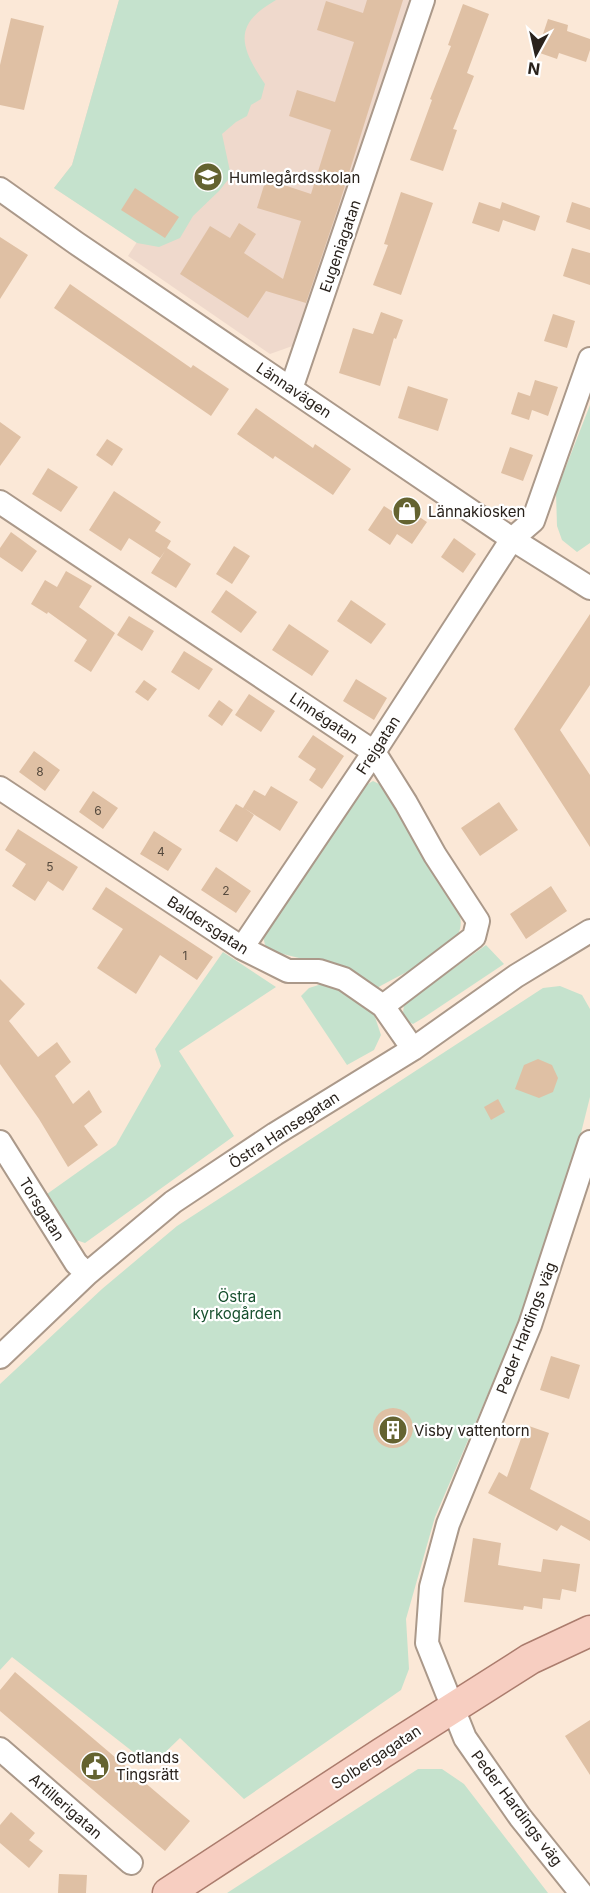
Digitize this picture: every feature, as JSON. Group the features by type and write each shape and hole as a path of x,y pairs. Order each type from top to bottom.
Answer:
{"main road":[{"name":"Solbergagatan","path":"168,1893 452,1707 530,1659 590,1631"}],"street":[{"name":"Eugeniagatan","path":"291,389 423,0"},
{"name":"Lännavägen","path":"0,189 512,539 590,588"},
{"name":"Frejgatan","path":"242,948 374,752 512,539 533,521 590,359"},
{"name":"Linnégatan","path":"0,502 374,752 435,855 478,921 474,937 383,1006"},
{"name":"Baldersgatan","path":"0,788 242,948 288,971 319,971 344,979 383,1006 413,1049"},
{"name":"Östra Hansegatan","path":"0,1357 87,1274 173,1202 274,1134 413,1049 516,976 589,933"},
{"name":"Torsgatan","path":"0,1142 76,1263 87,1274"},
{"name":"Peder Hardings väg","path":"582,1893 527,1826 465,1738 427,1643 431,1587 448,1524 530,1325 590,1142"},
{"name":"Artillerigatan","path":"0,1749 131,1863"}],"shaded area":[{"name":"Humlegårdsskolan","path":"119,0 410,0 298,344 270,354 128,256 137,242 54,188 72,165"}],"green space":[{"path":"119,0 276,0 252,18 247,28 246,48 256,71 265,84 261,99 251,105 247,116 222,134 231,176 193,216 180,238 159,247 137,243 54,188 72,165"},
{"path":"590,405 590,543 577,552 562,540 557,526 556,492"},
{"path":"373,781 383,786 458,907 461,924 458,934 444,949 377,988 351,971 271,951 265,945 262,931 356,791"},
{"path":"486,945 504,964 413,1024 407,1021 403,1013 404,1004"},
{"path":"223,952 276,987 179,1051 234,1136 85,1243 70,1238 47,1194 116,1145 161,1066 155,1049"},
{"path":"325,983 345,989 374,1014 381,1035 374,1050 347,1065 301,996 309,988"},
{"name":"Östra kyrkogården","path":"560,986 582,995 590,1009 590,1097 581,1133 518,1324 435,1517 406,1619 409,1669 401,1690 244,1799 180,1738 151,1766 12,1657 0,1670 0,1384 102,1289 177,1226 543,988"},
{"path":"418,1769 442,1769 464,1784 548,1893 227,1893"}],"building":[{"path":"367,0 403,0 306,303 266,291 248,318 180,274 210,226 230,238 239,223 256,234 244,253 283,279 301,221 257,208 266,179 311,194 331,130 289,116 297,90 335,102 354,42 317,30 326,1 363,13"},
{"path":"463,4 489,14 467,73 474,76 453,129 457,130 443,171 410,160 432,100 430,99 451,46 448,45"},
{"path":"11,18 44,26 24,110 0,105 0,65"},
{"path":"548,19 568,25 567,31 590,39 590,50 586,62 559,53 557,59 537,52"},
{"path":"135,188 179,217 165,238 121,210"},
{"path":"401,192 433,203 401,295 373,285 388,245 384,244"},
{"path":"479,202 500,209 502,202 540,216 535,231 503,220 499,232 472,223"},
{"path":"572,202 590,208 590,230 566,222"},
{"path":"0,237 28,255 0,299"},
{"path":"572,248 590,253 590,285 563,276"},
{"path":"70,284 191,368 193,365 229,389 211,416 54,308"},
{"path":"381,312 403,320 396,339 394,338 380,386 339,373 353,328 373,334"},
{"path":"553,314 575,321 567,348 544,341"},
{"path":"535,380 558,387 548,416 532,410 529,420 511,414 518,392 530,396"},
{"path":"408,386 448,399 438,431 398,418"},
{"path":"256,408 313,448 315,444 351,469 333,495 275,456 273,459 237,434"},
{"path":"0,422 21,437 0,466"},
{"path":"107,439 123,449 112,466 96,455"},
{"path":"510,447 533,455 523,481 501,473"},
{"path":"48,468 78,487 61,512 32,494"},
{"path":"114,491 161,522 155,531 171,541 167,548 191,564 176,588 151,573 165,551 160,558 129,538 121,551 89,530"},
{"path":"384,506 406,520 412,512 427,522 412,544 397,534 390,545 368,530"},
{"path":"11,532 37,551 22,572 0,557 0,548"},
{"path":"454,538 476,554 463,573 441,557"},
{"path":"234,546 250,556 232,584 216,574"},
{"path":"66,571 92,586 79,607 115,633 91,672 74,661 87,640 48,612 47,614 31,604 45,580 57,587"},
{"path":"226,590 257,612 241,633 211,612"},
{"path":"351,600 386,624 371,644 337,621"},
{"path":"590,614 590,685 560,730 590,775 590,847 514,729"},
{"path":"129,616 154,631 142,651 117,635"},
{"path":"289,624 329,651 312,676 272,650"},
{"path":"184,651 213,669 199,690 171,672"},
{"path":"356,679 387,698 374,720 343,701"},
{"path":"144,680 157,689 148,701 135,692"},
{"path":"249,694 275,711 261,732 235,715"},
{"path":"219,700 233,710 222,726 208,716"},
{"path":"313,735 344,756 322,789 309,780 316,769 298,757"},
{"path":"34,751 60,770 45,791 19,772"},
{"path":"271,786 298,802 280,831 244,808 254,815 237,842 219,831 236,804 243,808 254,790 265,796"},
{"path":"93,791 118,808 103,829 79,812"},
{"path":"499,802 518,830 480,856 461,828"},
{"path":"18,829 78,867 63,891 48,881 35,901 12,886 26,864 5,850"},
{"path":"154,831 182,849 168,871 140,854"},
{"path":"216,867 251,891 236,913 201,890"},
{"path":"551,886 567,911 526,939 510,914"},
{"path":"106,887 213,957 197,980 160,955 136,994 97,968 123,929 92,909"},
{"path":"0,979 25,1004 9,1021 38,1057 57,1042 71,1062 55,1076 73,1104 89,1090 102,1112 84,1126 98,1145 68,1167 39,1119 0,1064"},
{"path":"538,1059 552,1065 558,1078 553,1092 539,1098 515,1089 524,1065"},
{"path":"498,1099 505,1112 491,1120 484,1107"},
{"path":"551,1356 580,1365 569,1399 540,1390"},
{"name":"Visby vattentorn","path":"393,1408 407,1414 413,1428 407,1442 393,1448 379,1442 373,1428 379,1414"},
{"path":"526,1425 549,1433 530,1489 590,1521 590,1541 561,1525 557,1531 488,1493 499,1472 507,1477"},
{"path":"473,1538 501,1543 498,1565 541,1572 543,1559 580,1564 576,1592 562,1589 560,1600 543,1598 542,1609 524,1606 523,1610 464,1602"},
{"name":"Gotlands Tingsrätt","path":"15,1672 190,1821 165,1851 0,1711 0,1690"},
{"path":"590,1720 590,1775 565,1736"},
{"path":"11,1812 35,1833 29,1840 43,1851 29,1868 0,1843 0,1825"},
{"path":"59,1874 87,1875 86,1893 58,1893"}],"place":[{"name":"Humlegårdsskolan","path":"208,177"},
{"name":"Lännakiosken","path":"407,511"},
{"name":"Visby vattentorn","path":"393,1430"},
{"name":"Gotlands Tingsrätt","path":"95,1766"}]}
